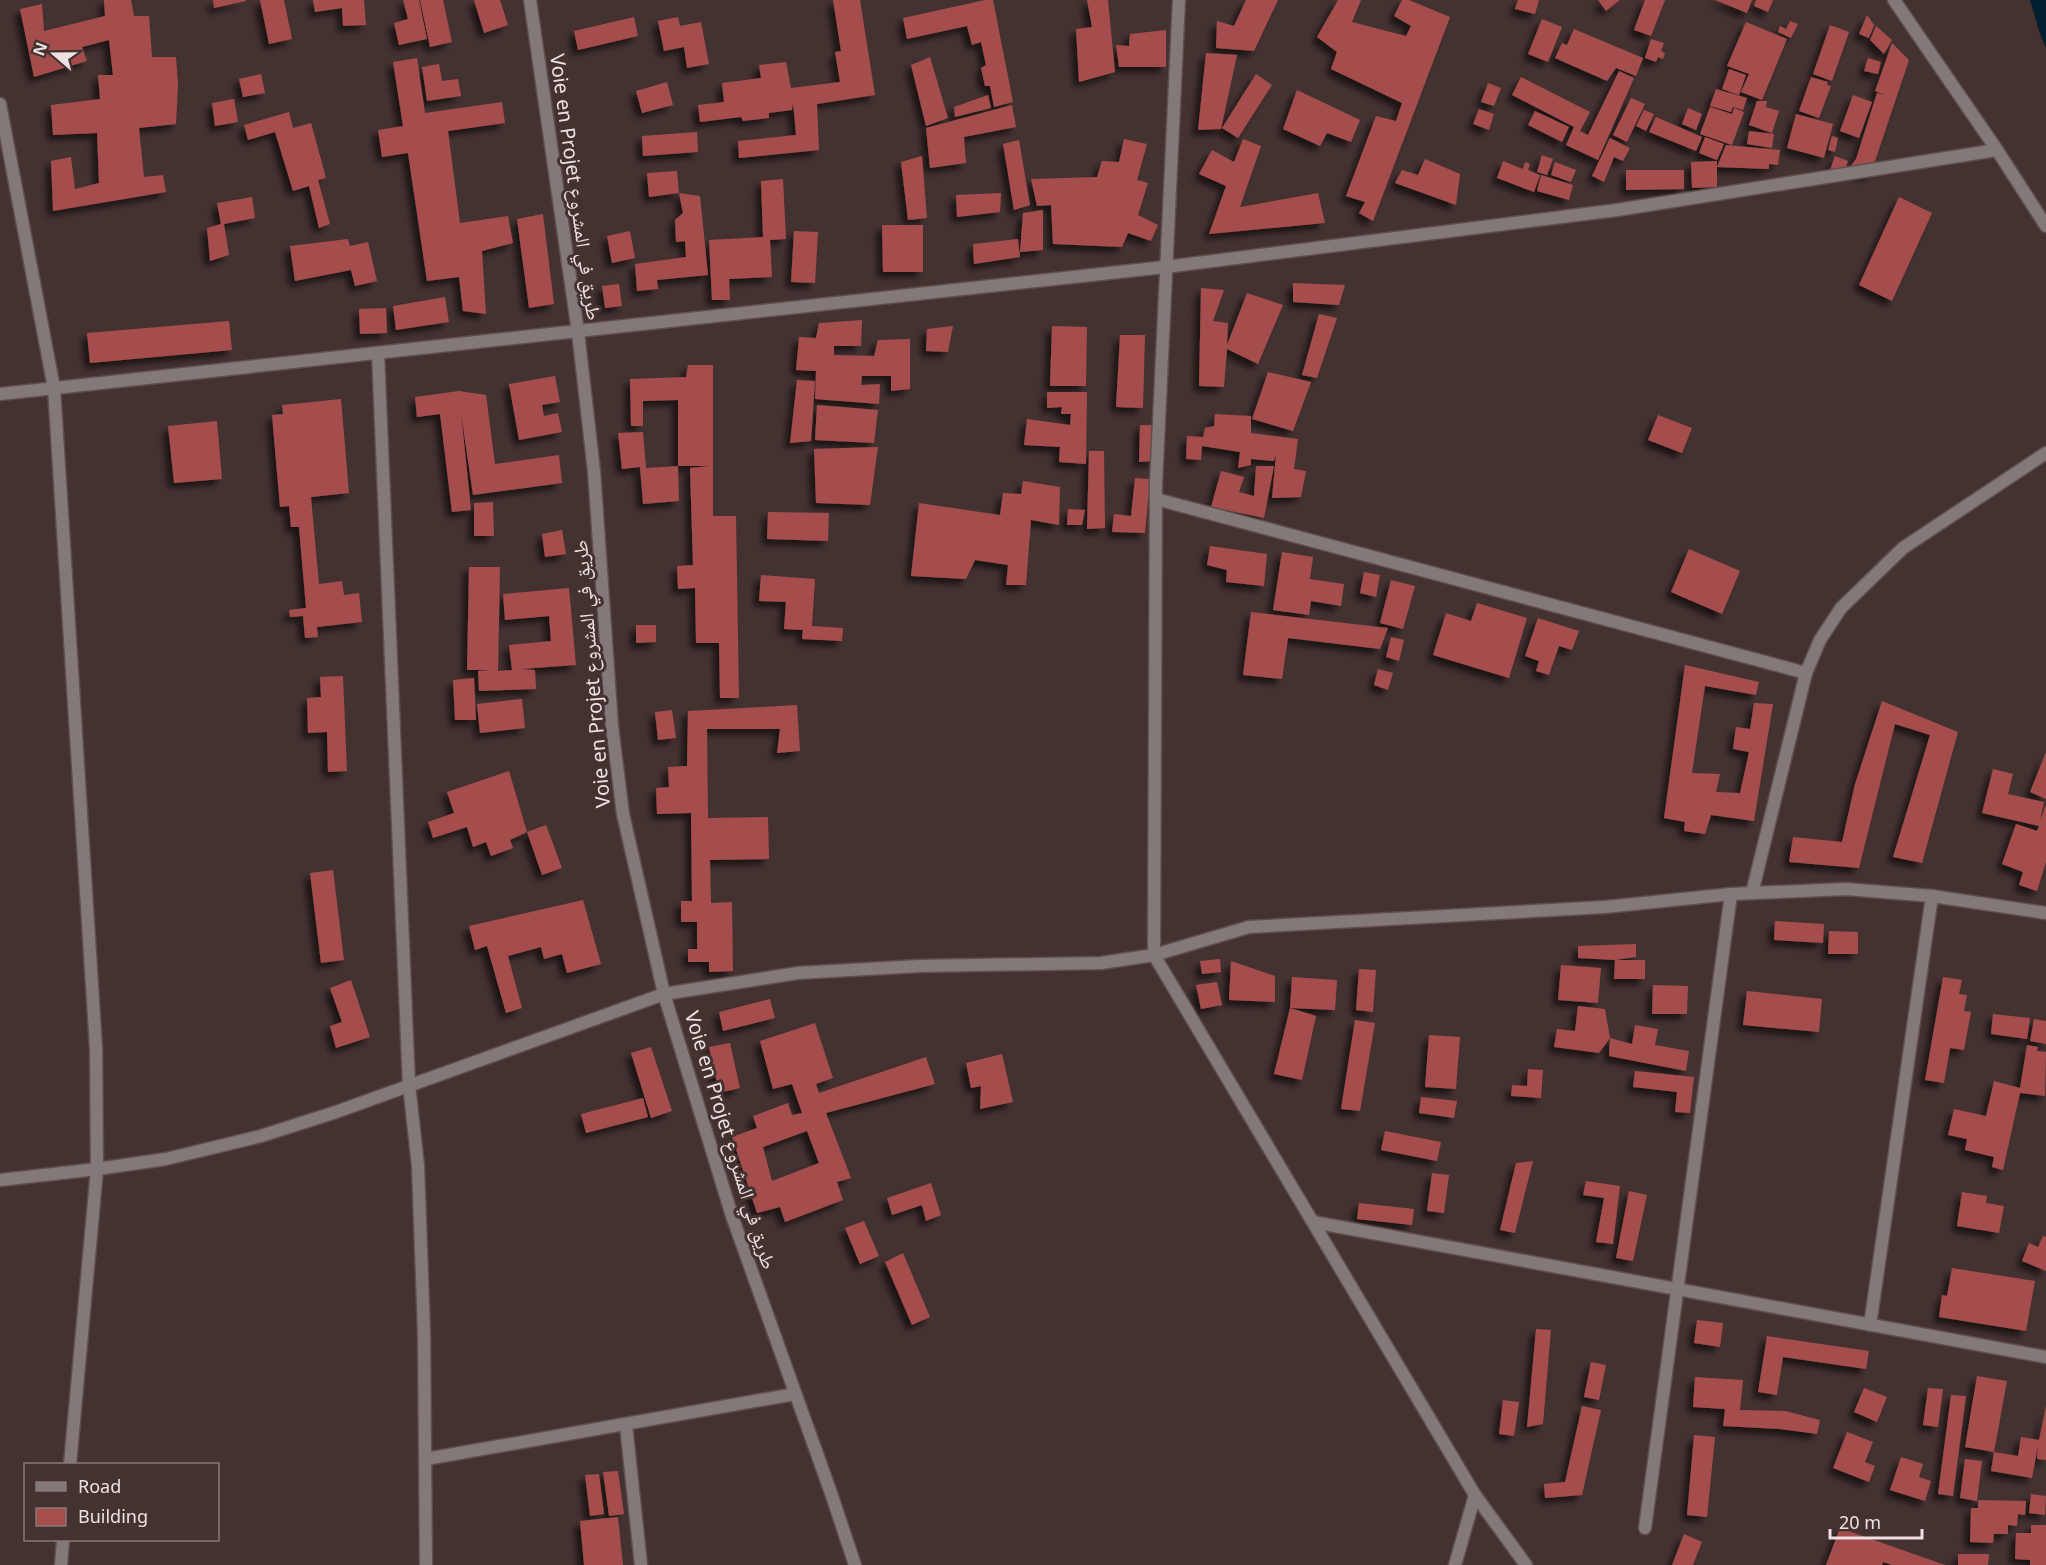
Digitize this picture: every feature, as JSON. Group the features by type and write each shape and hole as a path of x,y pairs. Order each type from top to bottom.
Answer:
{"street":[{"name":"Voie en Projet طريق في المشروع","path":"530,0 578,332 594,471 612,726 622,814 664,994 732,1216 855,1565"},
{"path":"1179,0 1156,499 1154,955 1475,1495 1526,1565"},
{"path":"1894,0 2046,226"},
{"path":"0,104 54,388 96,1048 97,1169 70,1463"},
{"path":"0,394 1165,267 1617,210 1997,150"},
{"path":"378,353 409,1085 418,1166 424,1332 426,1565"},
{"path":"1752,893 1806,673 1820,640 1842,608 1903,549 2046,453"},
{"path":"1156,499 1806,673"},
{"path":"0,1180 166,1159 261,1136 336,1112 664,994 798,973 919,966 1101,963 1154,955 1250,927 1605,907 1731,894 1846,889 1932,896 2046,913"},
{"path":"1645,1528 1731,894"},
{"path":"1870,1325 1932,896"},
{"path":"1313,1222 2046,1357"},
{"path":"426,1459 795,1394"},
{"path":"626,1425 640,1565"},
{"path":"1455,1565 1475,1495"},
{"path":"61,1565 63,1541"}],"water":[{"path":"2030,0 2046,0 2046,48 2040,34"}],"building":[{"path":"104,0 131,0 134,16 149,16 152,57 176,57 178,85 176,124 139,128 144,177 163,175 166,192 53,211 51,161 71,157 75,189 99,183 97,133 53,135 51,105 100,99 98,75 113,75 109,40 82,47 87,61 34,77 20,9 42,4 44,31 105,16"},
{"path":"213,0 246,0 246,1 214,8"},
{"path":"260,0 284,0 292,39 269,44"},
{"path":"313,0 364,0 366,25 343,26 342,8 315,12"},
{"path":"403,0 419,0 427,39 399,45 394,23 408,19"},
{"path":"420,0 443,0 452,42 430,47"},
{"path":"474,0 500,0 508,25 484,33"},
{"path":"833,0 860,0 875,95 817,104 819,150 739,158 738,141 796,135 793,102 792,110 769,113 769,118 743,121 741,117 700,122 698,105 724,102 722,83 761,78 759,65 786,62 791,88 840,82 835,52 841,51"},
{"path":"993,0 1013,102 994,107 990,86 985,86 981,68 986,65 981,42 972,45 967,26 907,39 903,18"},
{"path":"1087,0 1108,0 1115,72 1079,82 1076,29 1092,27"},
{"path":"1246,0 1278,0 1254,51 1216,48 1217,21 1234,26"},
{"path":"1338,0 1361,0 1352,22 1406,36 1411,26 1394,16 1402,0 1409,0 1450,17 1373,221 1359,213 1365,202 1346,196 1376,116 1396,121 1402,103 1331,69 1337,52 1317,37"},
{"path":"1518,0 1539,0 1535,14 1515,9"},
{"path":"1598,0 1620,0 1606,11"},
{"path":"1645,0 1665,0 1651,36 1634,30"},
{"path":"1715,0 1752,0 1747,13"},
{"path":"1756,0 1773,0 1768,12 1754,6"},
{"path":"1867,15 1874,25 1869,38 1859,34"},
{"path":"634,17 638,36 578,50 574,31"},
{"path":"678,17 680,26 701,22 709,64 687,68 684,47 664,51 658,21"},
{"path":"1542,19 1562,27 1548,62 1528,54"},
{"path":"1790,21 1798,24 1791,38 1778,32 1780,26 1786,29"},
{"path":"1746,22 1787,39 1762,100 1741,92 1749,74 1727,66"},
{"path":"1830,25 1849,32 1832,81 1813,74"},
{"path":"1876,26 1892,40 1884,54 1870,40"},
{"path":"1574,29 1643,58 1636,76 1616,68 1607,81 1555,58 1562,43 1567,45"},
{"path":"1166,30 1166,67 1119,67 1116,45 1129,46 1130,34"},
{"path":"1651,39 1664,43 1661,51 1665,53 1663,59 1658,57 1656,62 1645,58"},
{"path":"1892,43 1909,60 1870,176 1854,171 1850,167 1856,159 1877,93 1885,95 1875,91"},
{"path":"1206,53 1237,55 1221,129 1198,130"},
{"path":"930,57 948,118 926,126 911,65"},
{"path":"417,58 425,113 502,102 505,123 448,131 460,223 508,216 513,243 482,251 486,314 463,311 459,277 427,281 408,153 382,157 378,130 403,126 393,62"},
{"path":"1868,58 1881,62 1878,74 1864,71"},
{"path":"439,64 442,81 458,79 461,96 427,101 422,67"},
{"path":"1729,69 1746,75 1739,95 1722,89"},
{"path":"1619,71 1634,78 1598,160 1566,145 1574,127 1512,95 1521,77 1590,112 1580,131 1588,135"},
{"path":"261,74 265,93 243,97 239,79"},
{"path":"1256,74 1272,85 1238,138 1222,128"},
{"path":"1811,77 1828,82 1827,85 1831,86 1819,118 1799,111"},
{"path":"667,82 673,105 642,113 636,91"},
{"path":"1488,83 1501,88 1494,106 1481,102"},
{"path":"1716,89 1747,98 1743,110 1733,107 1731,112 1710,106"},
{"path":"1297,90 1360,120 1351,142 1327,133 1320,146 1283,129"},
{"path":"988,95 991,108 955,117 954,107"},
{"path":"1853,95 1872,102 1859,138 1840,131"},
{"path":"1631,98 1645,104 1627,142 1613,135"},
{"path":"234,99 238,122 215,126 212,103"},
{"path":"1757,101 1767,101 1766,107 1779,111 1772,133 1749,125"},
{"path":"1012,105 1016,127 964,137 966,163 930,168 926,128"},
{"path":"1710,107 1732,114 1734,108 1744,112 1732,145 1700,134"},
{"path":"1688,108 1702,114 1696,130 1682,124"},
{"path":"1479,109 1494,114 1489,130 1473,124"},
{"path":"1644,110 1654,114 1646,131 1636,126"},
{"path":"1535,111 1569,127 1562,142 1528,125"},
{"path":"289,112 293,128 311,123 326,178 318,180 330,224 319,228 309,186 293,191 275,132 248,140 244,125"},
{"path":"1796,114 1833,124 1824,158 1787,148"},
{"path":"1656,117 1702,137 1696,151 1649,132"},
{"path":"1749,131 1774,134 1772,148 1747,144"},
{"path":"697,132 698,152 643,156 642,136"},
{"path":"1832,136 1838,138 1835,152 1828,150"},
{"path":"1705,137 1724,144 1717,160 1699,153"},
{"path":"1610,138 1630,148 1623,161 1614,157 1604,182 1592,176"},
{"path":"1124,139 1147,144 1137,180 1148,183 1138,215 1158,225 1151,241 1128,233 1122,247 1053,244 1051,205 1037,206 1031,179 1097,177 1102,161 1119,162"},
{"path":"1243,139 1261,146 1240,207 1318,193 1325,223 1209,234 1226,186 1199,174 1212,150 1234,162"},
{"path":"1019,140 1030,205 1014,210 1003,144"},
{"path":"1726,145 1780,150 1778,165 1769,164 1769,169 1717,167"},
{"path":"1542,155 1553,159 1547,175 1537,172"},
{"path":"922,156 927,218 908,220 901,162"},
{"path":"1835,156 1848,161 1843,175 1830,170"},
{"path":"1425,159 1460,174 1456,205 1395,183 1402,170 1418,175"},
{"path":"1503,161 1523,169 1525,162 1530,164 1528,170 1540,175 1534,192 1497,178"},
{"path":"1717,161 1717,187 1692,188 1691,162"},
{"path":"1555,162 1576,170 1571,182 1551,175"},
{"path":"1626,170 1684,170 1684,189 1626,190"},
{"path":"677,171 679,193 649,197 647,173"},
{"path":"1541,175 1573,185 1569,200 1537,191"},
{"path":"783,179 786,239 770,240 772,277 729,279 730,300 712,300 709,240 763,237 761,181"},
{"path":"679,193 700,196 708,275 657,280 658,289 637,291 635,264 686,257 685,241 676,242 675,220 683,213"},
{"path":"1001,193 1000,212 957,217 956,195"},
{"path":"252,197 255,218 224,224 229,255 210,261 207,228 221,224 217,203"},
{"path":"1899,197 1932,213 1892,301 1859,285"},
{"path":"1043,210 1043,250 1020,252 1023,213"},
{"path":"543,214 554,304 529,308 517,219"},
{"path":"882,225 923,225 923,272 883,272"},
{"path":"630,231 635,258 612,263 607,236"},
{"path":"794,231 818,232 815,283 791,282"},
{"path":"348,239 350,246 368,242 377,281 355,286 351,270 295,281 290,246"},
{"path":"1018,239 1020,257 974,264 973,244"},
{"path":"1293,283 1345,285 1339,305 1293,302"},
{"path":"619,284 622,306 605,308 602,286"},
{"path":"1201,288 1224,290 1213,321 1228,323 1227,345 1247,293 1283,305 1258,364 1227,349 1224,387 1199,386"},
{"path":"445,297 449,322 396,330 393,306"},
{"path":"386,308 387,333 360,334 359,309"},
{"path":"1319,314 1337,318 1317,378 1302,375"},
{"path":"862,320 861,346 834,346 834,355 874,356 878,340 910,339 910,389 891,391 891,376 862,376 861,385 880,384 879,404 815,399 816,371 796,370 799,337 816,338 819,323"},
{"path":"229,321 232,350 90,363 87,333"},
{"path":"953,326 948,352 926,351 927,329"},
{"path":"1052,326 1087,327 1086,386 1050,386"},
{"path":"1120,335 1145,335 1143,408 1116,407"},
{"path":"688,365 713,365 713,516 736,516 739,698 720,698 719,643 696,643 695,588 678,589 677,566 693,565 690,468 710,466 678,466 678,400 643,401 643,426 631,426 630,379 686,377"},
{"path":"1268,372 1311,382 1293,431 1252,419"},
{"path":"555,376 560,402 542,405 544,416 558,413 562,432 519,440 509,384"},
{"path":"797,380 815,381 811,441 790,443"},
{"path":"459,391 486,395 495,464 559,455 562,483 473,495 461,413 471,510 452,512 440,414 417,417 415,397"},
{"path":"1047,392 1087,392 1086,464 1059,462 1060,447 1024,445 1027,419 1070,425 1071,414 1061,414 1062,407 1047,408"},
{"path":"341,399 349,493 311,497 319,584 342,581 344,595 359,593 362,622 317,627 318,637 305,638 303,616 290,617 289,610 306,608 299,527 291,527 289,506 280,507 272,415 283,414 282,405"},
{"path":"817,405 878,410 874,443 815,440"},
{"path":"1215,414 1251,416 1251,433 1298,439 1294,469 1306,471 1301,497 1272,498 1276,454 1274,461 1251,459 1251,465 1238,468 1240,452 1202,446 1201,460 1186,459 1187,436 1203,437 1205,428 1214,426"},
{"path":"1658,415 1692,428 1682,453 1648,440"},
{"path":"217,421 222,479 174,483 168,426"},
{"path":"1140,425 1154,425 1154,461 1139,462"},
{"path":"643,432 646,468 678,466 679,501 643,504 640,467 622,469 618,433"},
{"path":"878,447 870,505 816,503 814,449"},
{"path":"1089,451 1104,451 1105,528 1087,529"},
{"path":"1256,466 1274,466 1264,518 1211,507 1221,471 1244,477 1239,492 1254,496"},
{"path":"1135,478 1150,479 1145,533 1112,532 1114,514 1131,516"},
{"path":"1023,481 1060,487 1059,525 1031,520 1026,585 1006,585 1008,565 975,560 966,579 911,576 919,503 1000,515 1003,493 1021,494"},
{"path":"493,502 494,536 474,536 474,503"},
{"path":"1068,509 1085,510 1082,525 1067,525"},
{"path":"768,512 829,513 828,541 767,539"},
{"path":"562,530 566,554 545,557 542,534"},
{"path":"1210,546 1267,554 1264,586 1226,582 1227,570 1207,565"},
{"path":"1689,549 1740,571 1722,614 1671,592"},
{"path":"1282,552 1313,557 1310,579 1344,584 1341,606 1311,601 1309,615 1273,610"},
{"path":"469,567 500,567 498,671 512,670 509,645 551,641 549,616 505,620 503,594 569,588 576,665 521,669 535,670 536,689 479,691 478,671 491,670 467,670"},
{"path":"1364,572 1380,575 1376,597 1360,593"},
{"path":"761,575 815,579 812,626 843,628 842,641 802,639 803,630 784,629 786,602 759,601"},
{"path":"1391,580 1415,586 1403,629 1380,623"},
{"path":"1477,603 1527,618 1509,678 1433,655 1446,613 1471,621"},
{"path":"1251,612 1388,628 1380,649 1288,638 1282,679 1243,675"},
{"path":"1538,618 1579,631 1572,650 1559,646 1549,675 1536,671 1539,661 1525,656"},
{"path":"636,625 656,625 656,642 636,643"},
{"path":"1391,637 1404,640 1399,661 1386,657"},
{"path":"1685,665 1759,682 1756,695 1705,686 1692,773 1720,774 1716,792 1740,793 1749,752 1733,749 1736,727 1750,729 1754,703 1773,704 1754,821 1711,815 1705,834 1684,831 1685,822 1664,818"},
{"path":"1378,669 1393,673 1388,690 1374,685"},
{"path":"343,676 347,771 328,772 327,732 308,733 307,698 321,697 320,677"},
{"path":"474,678 476,720 455,720 453,680"},
{"path":"522,699 525,728 480,733 477,704"},
{"path":"1882,701 1958,732 1922,863 1893,857 1930,735 1895,724 1859,868 1789,862 1793,837 1842,842 1855,784"},
{"path":"797,705 800,751 777,753 780,729 707,729 708,818 768,817 769,859 710,860 711,903 732,902 733,971 709,972 709,962 688,962 688,949 697,949 697,922 681,922 681,901 692,901 691,813 657,814 656,788 669,787 668,767 687,766 688,711"},
{"path":"672,710 676,738 658,740 655,712"},
{"path":"2046,752 2046,799 2030,792"},
{"path":"1993,769 2013,774 2008,794 2044,802 2040,821 2046,805 2046,862 2037,891 2019,885 2023,872 2002,864 2016,824 2037,831 2039,826 1982,813"},
{"path":"509,771 527,832 510,840 513,848 491,856 486,842 473,847 467,827 433,838 428,822 454,813 447,792"},
{"path":"546,825 562,868 542,875 527,832"},
{"path":"333,870 344,960 321,963 310,873"},
{"path":"583,900 601,964 567,973 562,954 544,959 541,947 508,956 522,1008 506,1013 487,946 475,950 469,926"},
{"path":"1775,921 1824,924 1823,943 1774,940"},
{"path":"1829,931 1858,932 1858,954 1828,954"},
{"path":"1636,944 1636,957 1615,960 1578,958 1578,946"},
{"path":"1220,959 1221,972 1202,974 1200,961"},
{"path":"1615,960 1645,960 1645,979 1614,979"},
{"path":"1231,961 1275,976 1275,1002 1229,1000"},
{"path":"1561,965 1601,968 1598,1003 1558,1000"},
{"path":"1359,969 1376,970 1373,1012 1356,1010"},
{"path":"1292,977 1337,980 1335,1010 1290,1008"},
{"path":"1943,977 1962,980 1959,994 1967,995 1964,1011 1971,1012 1964,1050 1950,1048 1944,1083 1925,1080"},
{"path":"351,980 370,1037 336,1048 330,1026 342,1022 330,988"},
{"path":"1217,982 1222,1005 1201,1009 1196,985"},
{"path":"1653,985 1688,986 1687,1014 1652,1014"},
{"path":"1747,991 1822,999 1819,1032 1743,1025"},
{"path":"770,999 775,1018 723,1031 719,1012"},
{"path":"1578,1006 1605,1009 1610,1038 1599,1053 1554,1047 1557,1029 1575,1031"},
{"path":"1290,1008 1316,1016 1302,1080 1274,1074"},
{"path":"1993,1014 2030,1018 2027,1039 1991,1034"},
{"path":"2034,1019 2046,1021 2046,1044 2030,1041"},
{"path":"1355,1020 1375,1023 1360,1111 1341,1109"},
{"path":"815,1023 833,1078 816,1084 819,1093 926,1057 935,1084 826,1113 851,1178 837,1182 843,1200 785,1222 780,1207 757,1213 732,1137 757,1128 753,1116 788,1103 792,1115 802,1113 792,1084 773,1089 760,1041","holes":["807,1131 819,1163 772,1181 763,1147"]},
{"path":"1635,1025 1658,1029 1655,1045 1689,1051 1686,1071 1609,1056 1610,1038 1632,1044"},
{"path":"1429,1035 1460,1037 1456,1089 1425,1087"},
{"path":"730,1043 740,1088 719,1093 709,1047"},
{"path":"2027,1045 2038,1047 2037,1051 2046,1052 2045,1096 2020,1093 2003,1170 1992,1167 1994,1157 1965,1150 1967,1139 1948,1135 1954,1109 1986,1116 1994,1081 2020,1088"},
{"path":"651,1047 672,1111 651,1118 631,1053"},
{"path":"1002,1054 1013,1102 980,1109 981,1086 971,1088 966,1063"},
{"path":"1528,1069 1543,1070 1541,1098 1511,1096 1512,1085 1527,1086"},
{"path":"1635,1071 1694,1077 1690,1113 1675,1112 1677,1092 1633,1087"},
{"path":"1421,1097 1457,1101 1454,1118 1419,1113"},
{"path":"643,1098 648,1117 586,1133 581,1114"},
{"path":"1385,1131 1441,1142 1437,1161 1381,1150"},
{"path":"1533,1161 1515,1233 1500,1230 1516,1163"},
{"path":"1432,1173 1449,1175 1444,1213 1427,1211"},
{"path":"1586,1181 1620,1186 1613,1244 1596,1242 1604,1198 1583,1195"},
{"path":"931,1183 941,1215 926,1221 922,1205 892,1215 887,1198"},
{"path":"1629,1191 1647,1195 1633,1261 1616,1258"},
{"path":"1962,1192 1987,1196 1986,1203 2004,1206 1999,1233 1957,1226"},
{"path":"1359,1203 1414,1209 1412,1225 1357,1219"},
{"path":"864,1221 879,1256 860,1264 845,1228"},
{"path":"2043,1236 2046,1237 2046,1271 2022,1261 2029,1243 2038,1247"},
{"path":"903,1253 930,1317 912,1325 885,1262"},
{"path":"1952,1268 2035,1281 2026,1331 1939,1317 1942,1295 1947,1296"},
{"path":"1697,1320 1723,1323 1720,1347 1694,1343"},
{"path":"1536,1329 1551,1330 1543,1424 1527,1427"},
{"path":"1767,1336 1869,1351 1866,1369 1783,1357 1777,1395 1758,1392"},
{"path":"1591,1362 1606,1365 1599,1400 1584,1397"},
{"path":"1977,1376 2007,1381 1994,1452 1965,1447"},
{"path":"1695,1377 1743,1380 1740,1410 1785,1411 1820,1420 1817,1434 1780,1429 1723,1426 1725,1409 1693,1407"},
{"path":"1864,1388 1887,1397 1877,1422 1854,1412"},
{"path":"1928,1388 1943,1389 1938,1427 1923,1425"},
{"path":"1951,1395 1966,1396 1953,1496 1938,1494"},
{"path":"1503,1400 1519,1402 1514,1436 1499,1434"},
{"path":"1582,1406 1601,1410 1582,1495 1545,1498 1544,1484 1565,1482"},
{"path":"2046,1406 2046,1460 2037,1459 2038,1446 2032,1478 1991,1471 1994,1452 2018,1456 2021,1437 2039,1440"},
{"path":"1847,1432 1873,1442 1865,1462 1875,1466 1869,1482 1833,1468"},
{"path":"1694,1435 1715,1437 1707,1517 1687,1515"},
{"path":"1901,1457 1923,1464 1919,1477 1931,1481 1925,1501 1890,1490"},
{"path":"1965,1459 1982,1461 1977,1501 1960,1498"},
{"path":"618,1471 624,1514 609,1516 603,1472"},
{"path":"599,1474 604,1514 590,1516 585,1475"},
{"path":"2031,1494 2046,1496 2045,1515 2029,1513"},
{"path":"1978,1500 2026,1501 2025,1515 2018,1514 2017,1526 2008,1525 2008,1534 1994,1534 1993,1543 1970,1542 1971,1508 1978,1508"},
{"path":"618,1517 623,1565 584,1565 580,1521"},
{"path":"2031,1525 2046,1525 2046,1565 2030,1565 2030,1560 2015,1559 2016,1533 2031,1533"},
{"path":"1840,1528 1945,1565 1892,1565 1883,1562 1882,1565 1826,1565"},
{"path":"1684,1534 1702,1542 1693,1565 1672,1565"},
{"path":"1958,1554 1989,1554 1988,1565 1958,1565"}]}
